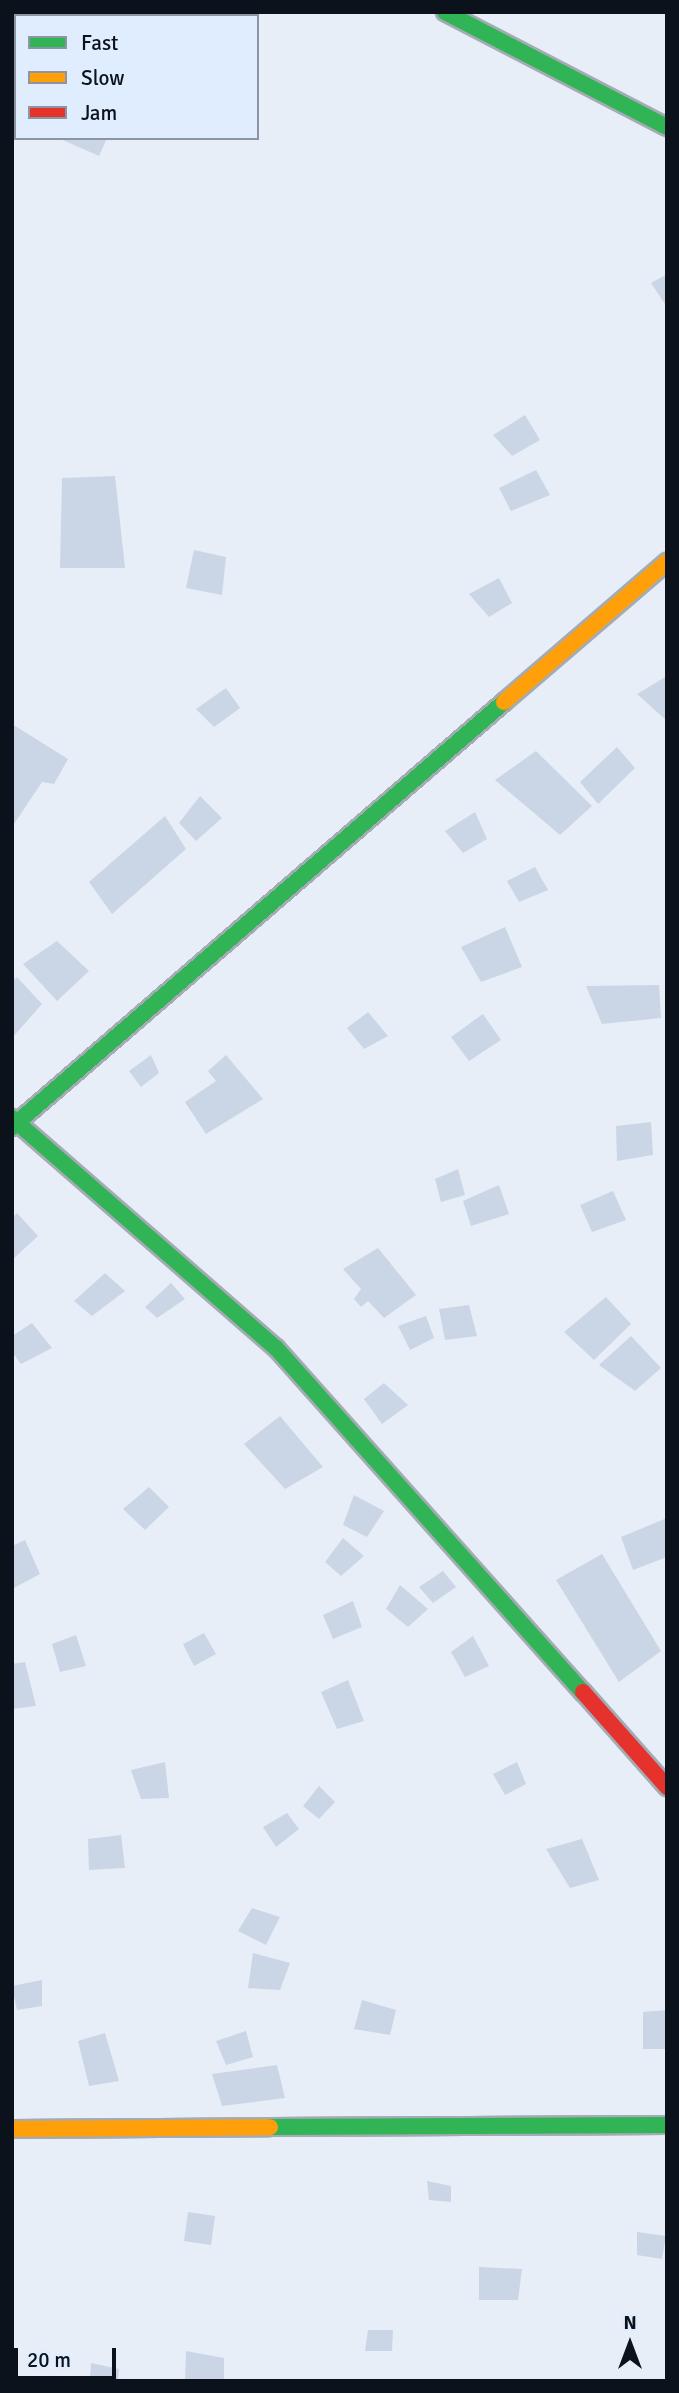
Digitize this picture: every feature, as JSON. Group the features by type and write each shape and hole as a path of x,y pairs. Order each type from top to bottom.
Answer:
{"street":[{"path":"445,12 667,127"},
{"path":"667,562 14,1122 276,1348 667,1787"},
{"path":"12,2129 667,2126"}],"building":[{"path":"63,140 106,140 99,156"},
{"path":"667,274 667,307 651,283"},
{"path":"525,415 540,440 512,456 493,435"},
{"path":"536,470 550,495 511,511 499,488"},
{"path":"115,476 125,568 60,568 62,478"},
{"path":"194,550 226,557 222,595 186,588"},
{"path":"499,578 512,603 489,617 469,594"},
{"path":"667,676 667,721 637,694"},
{"path":"226,688 240,708 214,727 196,709"},
{"path":"12,724 68,759 54,784 42,782 12,827"},
{"path":"617,747 635,768 598,804 580,782"},
{"path":"536,751 592,806 560,835 495,780"},
{"path":"200,796 222,818 196,841 179,823"},
{"path":"475,812 487,839 463,853 445,831"},
{"path":"165,816 186,849 112,914 89,882"},
{"path":"535,867 548,890 519,902 507,881"},
{"path":"505,927 522,967 481,982 461,947"},
{"path":"57,941 89,971 57,1001 23,964"},
{"path":"17,977 42,1004 12,1038 12,982"},
{"path":"659,985 661,1018 602,1024 586,986"},
{"path":"368,1012 388,1036 364,1049 347,1028"},
{"path":"483,1014 501,1040 469,1061 451,1037"},
{"path":"151,1055 159,1073 141,1087 129,1071"},
{"path":"226,1055 263,1099 206,1134 185,1102 216,1081 208,1071"},
{"path":"651,1122 653,1155 617,1161 616,1126"},
{"path":"458,1169 465,1195 441,1202 435,1179"},
{"path":"499,1185 509,1214 471,1226 463,1201"},
{"path":"613,1191 626,1220 592,1232 580,1205"},
{"path":"17,1213 38,1236 12,1260 12,1218"},
{"path":"378,1248 416,1295 384,1318 368,1301 361,1307 354,1299 361,1289 343,1269"},
{"path":"105,1273 125,1291 92,1316 74,1301"},
{"path":"171,1283 185,1299 157,1318 145,1307"},
{"path":"606,1297 631,1324 594,1360 564,1332"},
{"path":"469,1305 477,1336 445,1340 439,1309"},
{"path":"426,1316 434,1338 410,1350 398,1326"},
{"path":"32,1323 52,1348 21,1364 12,1352 12,1336"},
{"path":"631,1336 661,1368 635,1391 599,1365"},
{"path":"384,1383 408,1405 382,1424 364,1399"},
{"path":"280,1416 323,1467 285,1489 244,1444"},
{"path":"149,1487 169,1507 145,1530 123,1509"},
{"path":"354,1495 384,1511 367,1537 343,1525"},
{"path":"667,1518 667,1557 633,1570 621,1537"},
{"path":"343,1538 364,1556 341,1576 325,1562"},
{"path":"25,1540 40,1574 12,1589 12,1546"},
{"path":"602,1554 661,1651 619,1682 556,1580"},
{"path":"443,1571 456,1587 433,1603 419,1587"},
{"path":"400,1585 428,1609 408,1627 386,1609"},
{"path":"353,1601 362,1627 333,1639 323,1615"},
{"path":"204,1633 216,1654 194,1666 183,1644"},
{"path":"76,1635 86,1666 60,1672 52,1644"},
{"path":"473,1636 489,1666 465,1677 451,1652"},
{"path":"25,1662 36,1706 12,1709 12,1664"},
{"path":"348,1680 364,1721 337,1729 321,1692"},
{"path":"165,1762 169,1798 141,1799 131,1770"},
{"path":"517,1762 526,1784 505,1795 493,1774"},
{"path":"319,1786 335,1802 319,1819 303,1806"},
{"path":"287,1813 299,1829 276,1847 263,1827"},
{"path":"121,1835 125,1868 89,1870 88,1839"},
{"path":"582,1839 599,1880 570,1888 546,1849"},
{"path":"252,1908 280,1917 266,1945 238,1931"},
{"path":"253,1953 290,1963 280,1990 248,1988"},
{"path":"42,1980 42,2006 17,2010 12,1986"},
{"path":"362,2000 396,2010 390,2035 354,2029"},
{"path":"667,2010 667,2049 643,2049 643,2012"},
{"path":"246,2031 253,2057 226,2065 216,2041"},
{"path":"105,2033 119,2081 89,2086 78,2041"},
{"path":"277,2065 285,2098 222,2106 212,2074"},
{"path":"427,2181 451,2186 451,2202 429,2200"},
{"path":"188,2212 215,2216 211,2245 184,2241"},
{"path":"637,2232 666,2236 662,2259 637,2255"},
{"path":"479,2267 522,2269 518,2300 479,2300"},
{"path":"368,2330 393,2330 392,2351 365,2351"},
{"path":"186,2351 224,2358 224,2381 185,2381"},
{"path":"91,2363 119,2369 118,2381 90,2381"}],"traffic: fast":[{"path":"445,12 667,127"},
{"path":"12,1127 504,702"},
{"path":"12,1118 276,1348 583,1692"},
{"path":"270,2127 667,2125"}],"traffic: slow":[{"path":"504,702 667,562"},
{"path":"12,2129 270,2127"}],"traffic: jam":[{"path":"583,1692 667,1787"}]}
